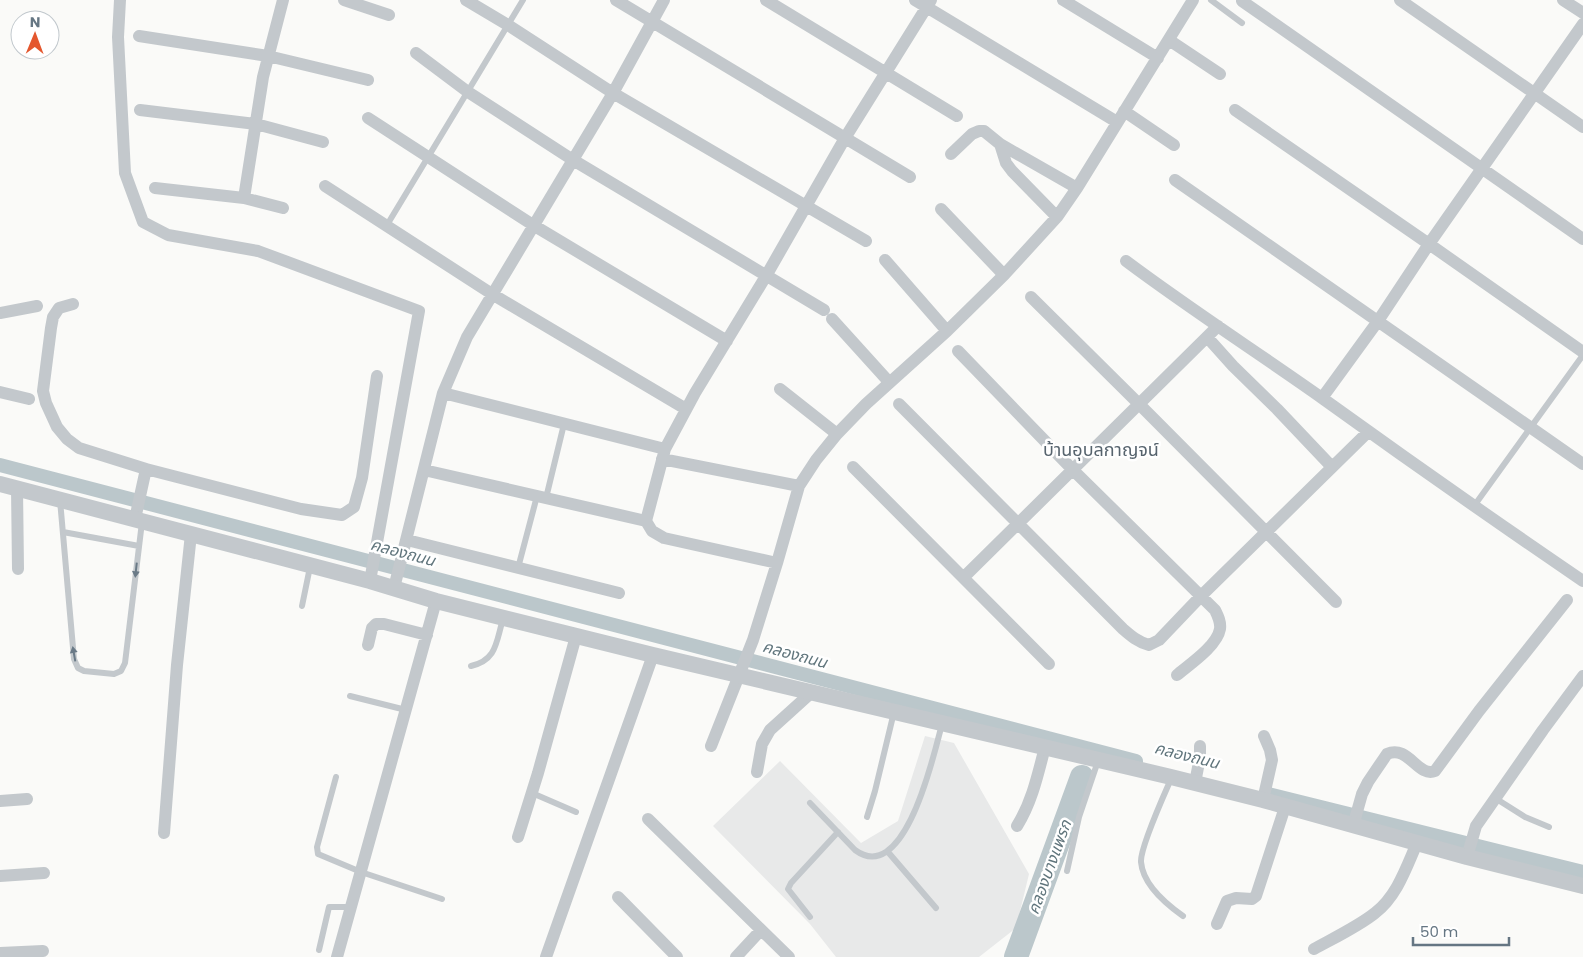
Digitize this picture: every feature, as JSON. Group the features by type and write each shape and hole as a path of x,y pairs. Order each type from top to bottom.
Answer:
{"street":[{"path":"120,0 118,37 125,173 143,222 168,235 258,251 419,311 370,581"},
{"path":"244,198 263,76 283,0"},
{"path":"344,0 390,15"},
{"path":"466,0 613,93 866,241"},
{"path":"616,0 910,178"},
{"path":"396,584 443,393 467,337 613,93 664,0"},
{"path":"766,0 957,116"},
{"path":"915,0 929,4 1117,122"},
{"path":"1063,0 1158,58"},
{"path":"711,746 753,640 798,486 836,434 889,382 947,331 1004,275 1057,217 1077,188 1193,0"},
{"path":"1400,0 1583,127"},
{"path":"1563,0 1583,13"},
{"path":"1242,1 1583,239"},
{"path":"646,521 663,454 686,409 884,73 929,4"},
{"path":"1322,398 1378,321 1429,244 1583,24"},
{"path":"139,36 268,56 368,80"},
{"path":"1169,40 1220,74"},
{"path":"416,53 468,92 573,160 828,315 889,382"},
{"path":"140,110 256,124 323,142"},
{"path":"1124,110 1174,144"},
{"path":"1235,110 1429,244 1583,354"},
{"path":"368,118 534,225 727,341"},
{"path":"951,154 972,134 984,131 1000,144 1077,188"},
{"path":"1000,144 1006,163 1012,171 1057,217"},
{"path":"1175,180 1583,464"},
{"path":"325,186 492,294 686,409"},
{"path":"155,188 244,198 283,208"},
{"path":"941,209 1004,275"},
{"path":"886,260 947,331"},
{"path":"1126,261 1168,293 1322,398 1474,507 1583,581"},
{"path":"1031,297 1336,602"},
{"path":"73,304 59,308 53,317 43,391 46,403 60,430 67,439 79,448 145,473 301,509 342,516 354,507 362,478 377,376"},
{"path":"0,313 37,306"},
{"path":"964,577 1218,326"},
{"path":"1207,337 1332,467"},
{"path":"958,351 1073,470 1215,610 1220,619 1221,628 1217,638 1207,650 1177,675"},
{"path":"780,389 836,434"},
{"path":"0,392 29,399"},
{"path":"443,393 564,424 663,454 798,486"},
{"path":"899,404 1123,629 1134,638 1148,645 1159,640 1201,596 1368,432"},
{"path":"853,467 1049,664"},
{"path":"424,470 646,521 652,530 664,538 777,563"},
{"path":"138,516 145,473"},
{"path":"0,484 60,500 138,516 191,534 310,566 370,581 396,584 436,601 576,636 653,655 742,670 812,692 1263,797 1286,807 1354,822 1417,843 1468,852 1583,886"},
{"path":"17,488 18,569"},
{"path":"164,833 177,665 191,534"},
{"path":"406,543 619,593"},
{"path":"1354,822 1362,794 1387,754 1392,752 1403,754 1428,773 1434,771 1567,600"},
{"path":"337,957 436,601"},
{"path":"368,646 372,628 376,624 384,624 427,635"},
{"path":"518,837 576,636"},
{"path":"549,956 653,655"},
{"path":"1468,852 1476,826 1494,798 1583,676"},
{"path":"758,772 762,744 770,730 812,692"},
{"path":"1263,797 1272,760 1264,736"},
{"path":"1017,826 1025,814 1034,790 1046,747"},
{"path":"1195,780 1200,751"},
{"path":"0,801 27,799"},
{"path":"1217,924 1227,902 1236,898 1252,899 1256,896 1286,807"},
{"path":"648,819 789,957"},
{"path":"1314,949 1375,914 1382,907 1401,881 1417,843"},
{"path":"0,876 44,873"},
{"path":"618,897 677,957"},
{"path":"736,957 761,930"},
{"path":"0,953 44,951"}],"lane":[{"path":"387,225 523,0"},
{"path":"1211,0 1242,23"},
{"path":"1474,507 1583,354"},
{"path":"518,568 564,424"},
{"path":"60,500 74,659 78,668 84,672 114,674 121,672 126,663 139,546 138,516"},
{"path":"63,532 139,546"},
{"path":"302,606 310,566"},
{"path":"471,666 482,664 493,652 504,618"},
{"path":"350,696 406,710"},
{"path":"866,817 875,791 894,711"},
{"path":"810,804 861,854 877,857 888,852 897,843 915,809 928,778 942,723"},
{"path":"1068,871 1079,817 1098,760"},
{"path":"336,777 317,847 318,854 361,872 442,899"},
{"path":"1171,777 1141,860 1142,870 1158,895 1164,902 1183,916"},
{"path":"532,793 576,812"},
{"path":"1494,798 1526,817 1549,827"},
{"path":"810,917 788,889 790,883 838,832"},
{"path":"888,852 936,908"},
{"path":"319,950 329,907 351,908"}],"shaded area":[{"path":"925,736 954,743 1029,874 1016,928 979,957 836,957 810,924 713,826 780,761 861,843 898,821"}],"waterway":[{"name":"คลองถนน","path":"0,465 1136,761"},
{"name":"คลองบางแพรก","path":"1016,957 1082,777"},
{"name":"คลองถนน","path":"1268,794 1583,872"}],"district":[{"name":"บ้านอุบลกาญจน์","path":"1101,450"}]}
